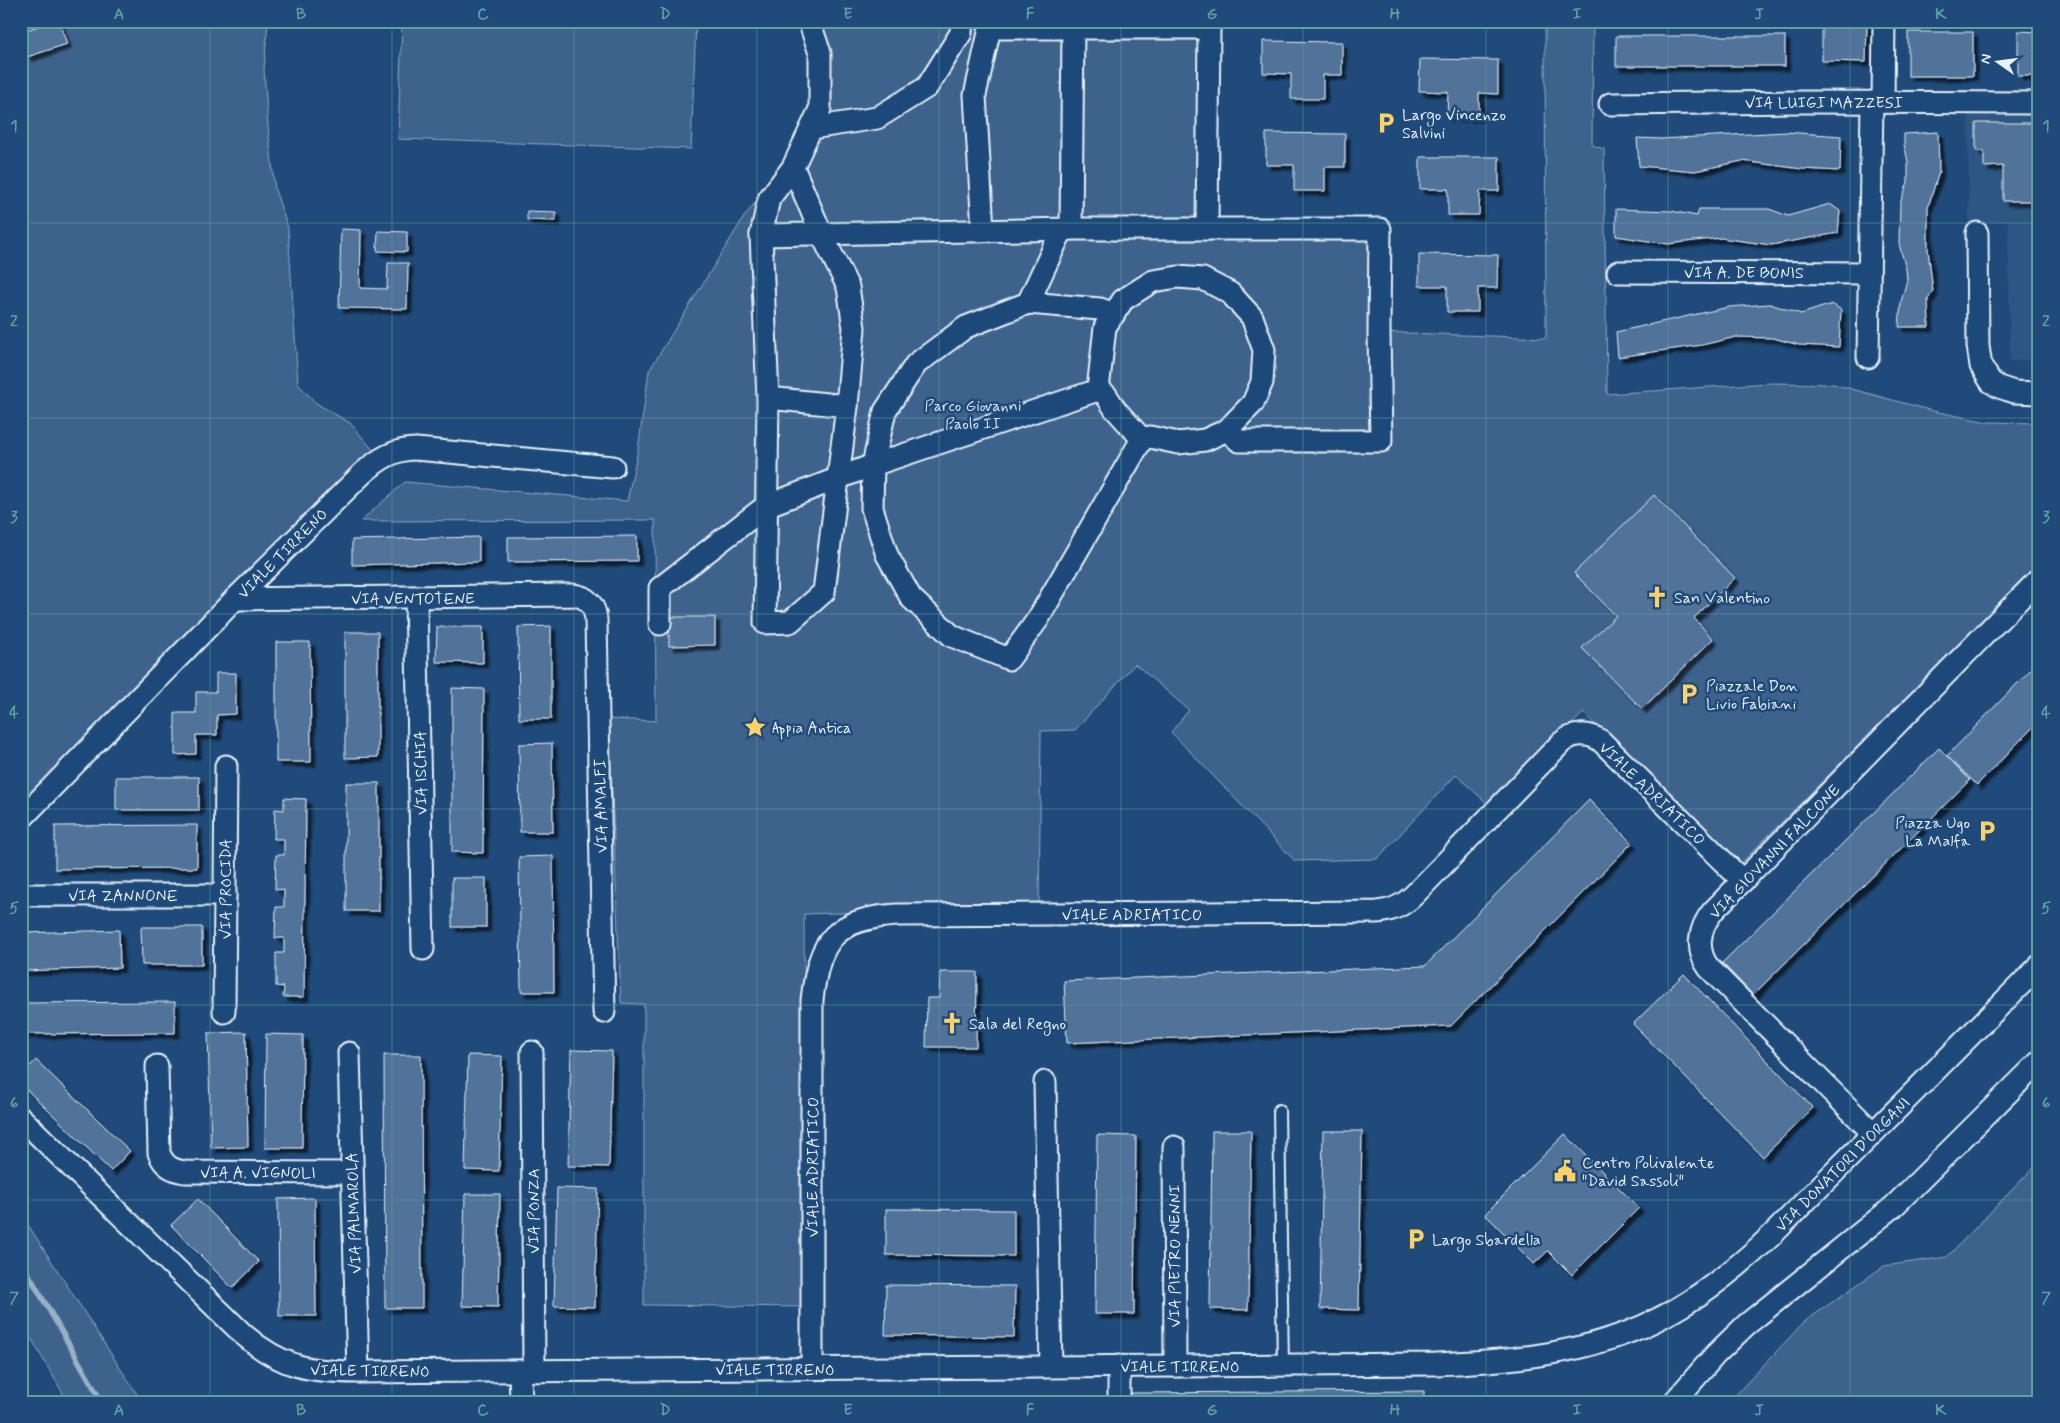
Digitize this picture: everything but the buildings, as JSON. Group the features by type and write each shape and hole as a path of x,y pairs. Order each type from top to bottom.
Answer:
{"street":[{"path":"793,167 821,233 848,287 854,328 824,592 790,622 765,623 768,398 761,235 769,199 793,167 820,109 820,54 809,21"},
{"path":"812,128 876,118 927,87 961,32 962,21"},
{"path":"1868,357 1869,272 1884,21"},
{"path":"983,230 975,95 990,28 1048,25 1073,28 1209,28 1207,229"},
{"path":"1028,303 1066,229 1073,28"},
{"name":"VIA LUIGI MAZZESI","path":"1610,104 2039,103"},
{"path":"761,235 1066,229 1380,229 1381,441 1239,441 1227,430"},
{"path":"1977,233 1978,346 1981,366 1991,382 1999,387 2014,392 2039,393"},
{"name":"VIA A. DE BONIS","path":"1618,272 1869,272"},
{"path":"1098,390 1105,327 1114,314 1123,300 1153,282 1178,276 1203,279 1230,293 1252,317 1264,350 1262,382 1253,403 1227,430 1205,440 1178,443 1150,437 1142,439 1038,619 1009,659 952,636 911,598 887,555 872,508 873,465 885,412 916,364 966,328 1028,303 1100,310 1114,314"},
{"path":"1098,390 1106,395 1115,409 1142,439"},
{"path":"660,624 660,588 766,506 873,465 1098,390"},
{"path":"768,398 846,406"},
{"name":"VIALE TIRRENO","path":"21,819 234,599 362,473 382,458 397,451 416,449 613,467"},
{"name":"VIA GIOVANNI FALCONE","path":"1872,1132 1704,961 1701,955 1700,940 1705,922 1743,880 2039,579"},
{"name":"VIA VENTOTENE","path":"234,599 572,595 590,602"},
{"name":"VIA ISCHIA","path":"416,598 423,949"},
{"name":"VIA AMALFI","path":"590,602 596,620 604,1012"},
{"name":"VIALE ADRIATICO","path":"812,1368 812,1000 816,974 825,950 833,936 848,924 865,918 897,915 1377,912 1390,910 1404,904 1414,895 1565,739 1582,734 1600,741 1743,880"},
{"name":"VIA PROCIDA","path":"224,1012 226,766"},
{"name":"VIA ZANNONE","path":"21,895 225,895"},
{"name":"VIA DONATORI D'ORGANI","path":"1624,1334 1675,1310 1738,1265 1776,1231 1872,1132 2039,966"},
{"name":"VIA PONZA","path":"521,1402 527,1370 532,1052"},
{"name":"VIA PALMAROLA","path":"349,1053 358,1372"},
{"path":"1674,1402 1714,1355 1746,1325 1893,1207 2039,1062"},
{"name":"VIA A. VIGNOLI","path":"157,1066 159,1146 161,1157 166,1165 174,1170 186,1172 352,1173"},
{"path":"1045,1082 1051,1366"},
{"name":"VIALE TIRRENO","path":"21,1118 244,1336 259,1348 281,1361 304,1369 329,1372 358,1372 1475,1362 1564,1351 1624,1334"},
{"name":"VIA PIETRO NENNI","path":"1174,1147 1174,1366"},
{"path":"1119,1366 1119,1402"}],"lane":[{"path":"1280,1110 1283,1365"}],"shaded area":[{"path":"1968,109 2039,110 2039,360 2010,361 2008,222 1969,222"}],"green space":[{"path":"21,21 268,21 264,70 268,126 275,190 288,228 298,384 316,403 350,423 374,451 21,809"},
{"path":"402,21 696,21 691,149 398,139"},
{"name":"Parco Giovanni Paolo II","path":"799,21 990,21 1209,28 1207,229 1380,229 1379,332 1546,338 1545,21 1593,21 1592,145 1604,149 1607,394 1768,383 1833,384 1933,411 1987,422 2039,423 2039,564 1741,863 1583,713 1490,806 1456,775 1377,859 1295,861 1171,732 1189,710 1135,664 1075,730 1041,731 1039,907 804,914 805,1307 644,1305 644,1004 621,1003 609,719 656,721 655,520 361,521 405,482 627,501 638,450 649,371 744,217 775,176 803,127 811,102 810,58"},
{"path":"2039,1162 2039,1402 1729,1402 1804,1322 1884,1266 1947,1257"},
{"path":"21,1214 142,1402 68,1402 21,1321"}],"waterway":[{"path":"21,1261 102,1402"}],"place":[{"name":"Largo Vincenzo Salvini","path":"1386,123"},
{"name":"San Valentino","path":"1657,597"},
{"name":"Piazzale Don Livio Fabiani","path":"1689,694"},
{"name":"Appia Antica","path":"755,727"},
{"name":"Piazza Ugo La Malfa","path":"1987,831"},
{"name":"Sala del Regno","path":"952,1023"},
{"name":"Centro Polivalente \"David Sassoli\"","path":"1565,1171"},
{"name":"Largo Sbardella","path":"1416,1239"}]}
